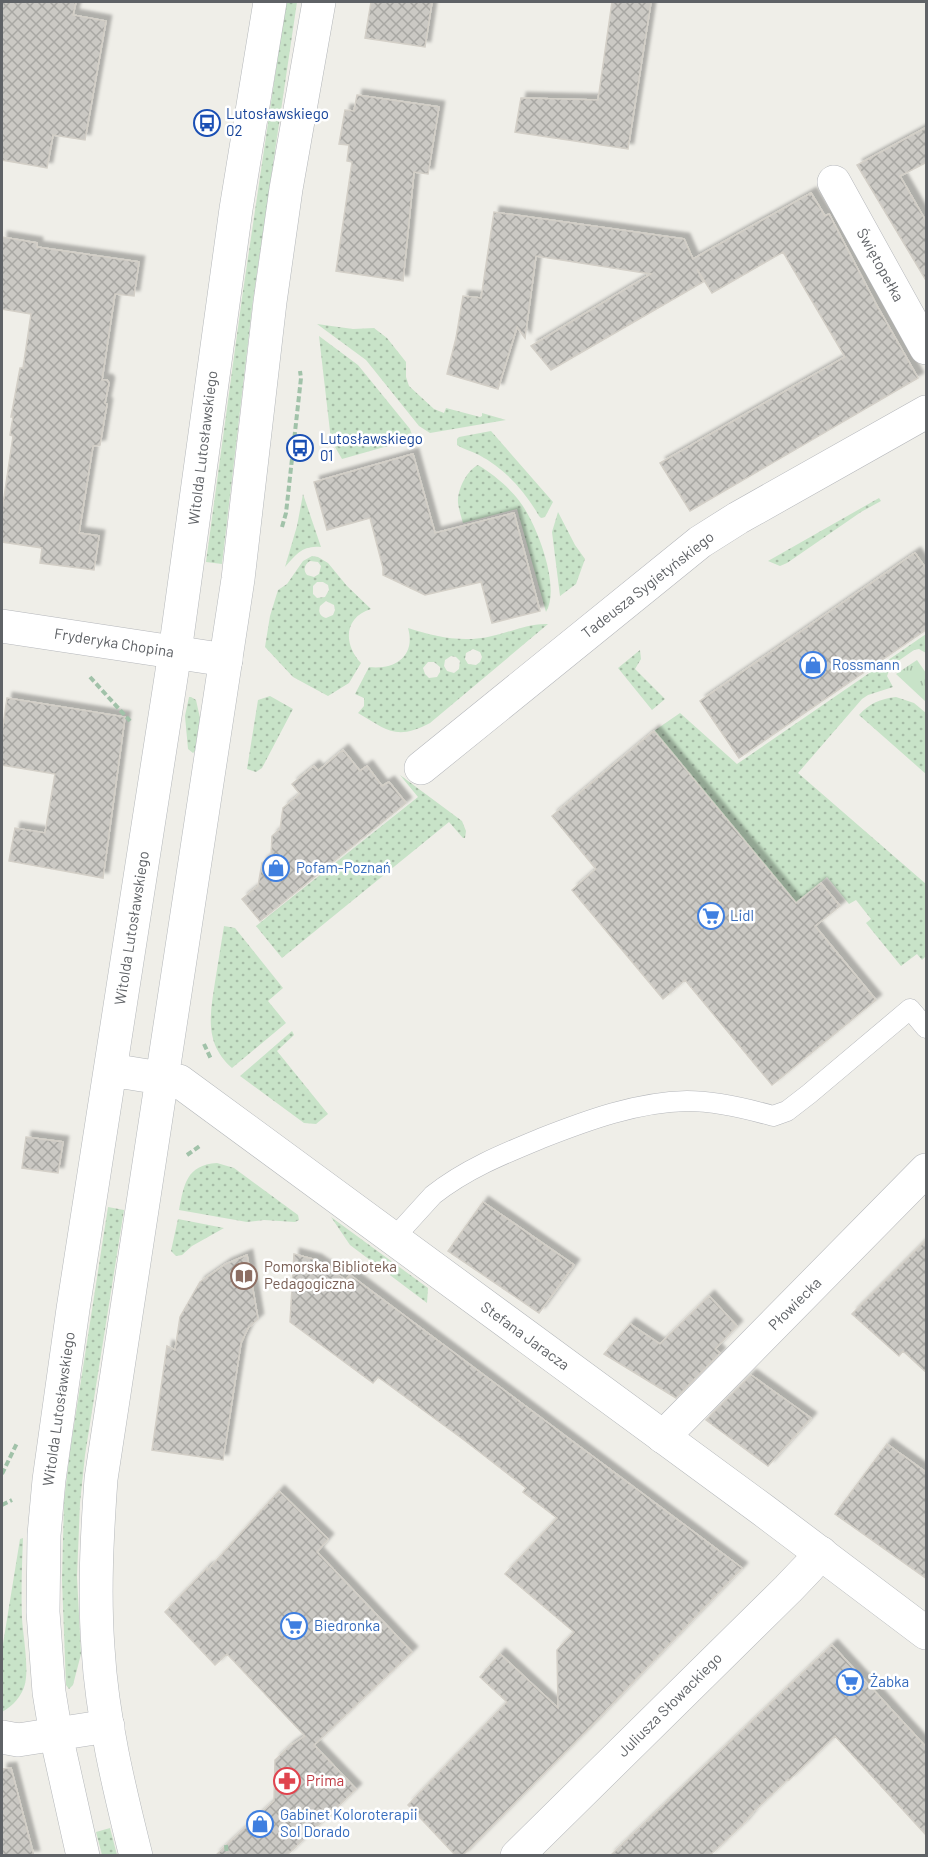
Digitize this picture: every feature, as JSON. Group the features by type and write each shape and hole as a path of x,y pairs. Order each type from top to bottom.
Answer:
{"main road":[{"name":"Witolda Lutosławskiego","path":"83,1856 56,1735 49,1692 43,1612 45,1524 73,1309 175,652 236,209 270,2"},
{"path":"136,1856 124,1809 108,1726 98,1650 96,1584 101,1479 226,660 286,189 319,2"},
{"name":"Świętopełka","path":"834,182 927,348"},
{"name":"Tadeusza Sygietyńskiego","path":"421,768 700,542 738,518 927,412"},
{"name":"Fryderyka Chopina","path":"2,626 226,660"},
{"name":"Stefana Jaracza","path":"111,1070 179,1082 927,1633"},
{"name":"Płowiecka","path":"663,1437 927,1170"},
{"name":"Juliusza Słowackiego","path":"517,1856 788,1589 821,1553"},
{"path":"2,1737 18,1740 108,1726"}],"lane":[{"path":"393,1239 440,1189 459,1175 506,1152 603,1117 644,1106 687,1101 720,1103 773,1116 780,1114 809,1094 910,1009 927,1028"}],"path":[{"path":"90,677 135,726"},
{"path":"2,1474 19,1439"},
{"path":"226,1845 227,1856"}],"green space":[{"path":"286,2 297,2 253,300 222,564 206,562 242,298"},
{"path":"317,324 353,329 374,328 387,338 406,362 406,377 409,386 434,409 444,413 446,408 480,417 482,413 506,420 430,433 419,426 366,360"},
{"path":"319,336 358,365 410,429 412,435 409,440 342,459 331,440"},
{"path":"491,431 553,502 545,517 539,516 520,489 497,466 457,445 459,437"},
{"path":"478,465 495,477 520,502 540,540 551,588 546,612 517,509 463,523 458,503 459,492 467,476"},
{"path":"303,494 321,547 309,547 296,554 285,567 297,526"},
{"path":"879,498 881,501 861,512 787,563 780,566 768,561"},
{"path":"558,512 585,559 576,584 560,596 552,532"},
{"path":"312,556 328,563 347,586 371,609 356,618 349,632 351,648 361,663 349,683 328,696 293,677 265,647 270,616 278,590 287,584 303,561","holes":["310,561 318,562 321,566 319,574 314,577 307,575 305,571 305,566","317,582 323,582 328,585 329,590 325,597 317,598 313,594 313,586","326,601 334,605 333,615 326,618 322,616 319,612 320,606"]},
{"path":"548,624 430,723 408,731 392,731 358,713 364,706 364,698 355,694 369,667 387,666 401,659 409,646 408,628 439,636 471,639","holes":["473,649 480,652 482,657 476,665 468,664 465,659 466,653","451,656 456,657 460,661 459,669 454,673 447,671 444,666 445,660","428,662 434,662 440,667 440,672 437,677 429,678 423,668"]},
{"path":"926,634 926,653 919,649 914,650 891,666 887,676 893,687 862,699 798,773 926,884 926,956 922,960 917,954 901,966 866,923 871,919 856,900 849,904 827,877 796,903 654,731 680,713 737,764"},
{"path":"640,650 641,659 635,669 665,699 652,710 618,668"},
{"path":"917,660 926,673 926,702 896,674"},
{"path":"270,696 293,709 262,768 256,772 247,769 258,700"},
{"path":"189,697 196,700 200,718 193,753 188,749 185,716"},
{"path":"896,697 914,703 926,713 926,774 859,715 876,702"},
{"path":"400,775 462,821 466,831 465,838 449,822 282,958 256,926 418,797"},
{"path":"224,926 235,928 283,988 268,1001 286,1023 232,1068 217,1049 211,1028"},
{"path":"292,1031 294,1035 277,1051 328,1114 316,1124 304,1123 240,1076"},
{"path":"217,1163 234,1168 298,1215 299,1220 295,1222 264,1220 247,1222 179,1210 188,1178 199,1168"},
{"path":"108,1207 124,1210 85,1455 80,1503 77,1577 81,1654 73,1685 69,1689 66,1685 62,1580 64,1501"},
{"path":"331,1217 428,1288 427,1303 350,1245"},
{"path":"178,1219 224,1228 192,1246 182,1255 176,1256 171,1251"},
{"path":"23,1538 22,1608 26,1677 19,1697 2,1712 2,1650 20,1539"},
{"path":"110,1828 117,1855 102,1855 96,1832"}],"building":[{"path":"2,2 76,2 73,15 106,21 85,140 53,135 47,168 2,160"},
{"path":"371,2 432,2 425,47 365,38"},
{"path":"612,2 651,2 628,149 515,132 521,98 598,100"},
{"path":"357,95 439,107 428,174 414,172 403,281 336,271 352,162 347,161 349,145 339,144 345,110 354,111"},
{"path":"927,127 927,162 900,176 927,223 927,282 857,165"},
{"path":"811,193 825,216 829,214 918,378 690,511 660,463 845,357 783,252 712,293 697,269 703,282 551,370 531,346 651,274 536,256 525,338 517,327 498,389 447,374 463,296 481,298 494,212 684,239 693,259"},
{"path":"2,237 37,243 37,247 139,262 134,296 115,294 102,380 107,380 109,383 105,403 107,404 100,445 93,446 79,533 99,536 94,570 40,563 42,548 2,542 2,511 13,436 10,435 13,417 11,417 20,368 23,368 31,314 2,309"},
{"path":"413,454 435,533 514,513 540,611 492,623 481,582 425,595 383,575 370,518 327,530 314,482"},
{"name":"Rossmann","path":"915,553 927,570 927,629 739,758 700,701"},
{"path":"7,698 125,717 103,878 9,861 15,828 45,833 55,774 2,765 2,733"},
{"name":"Lidl","path":"654,731 796,903 821,883 840,906 815,926 876,1000 772,1085 685,980 663,999 572,890 596,869 552,816"},
{"path":"343,750 360,771 367,766 382,786 389,782 406,803 260,921 242,899 258,886 262,863 271,856 272,836 280,829 283,808 300,794 292,784 314,766 318,771"},
{"path":"26,1137 63,1142 58,1173 22,1168"},
{"path":"483,1202 574,1265 539,1313 448,1251"},
{"path":"927,1239 927,1373 903,1351 899,1356 852,1314"},
{"path":"294,1254 316,1260 346,1280 350,1275 742,1568 595,1722 462,1856 456,1856 408,1805 507,1702 480,1677 500,1654 558,1708 557,1650 574,1632 505,1574 557,1518 523,1492 526,1488 464,1440 378,1377 373,1383 290,1322"},
{"path":"247,1255 258,1319 248,1328 241,1343 223,1460 152,1450 167,1346 175,1350 180,1317 200,1282 226,1264"},
{"path":"709,1296 737,1326 715,1349 720,1353 676,1398 604,1354 630,1324 660,1344"},
{"path":"751,1375 811,1418 768,1466 706,1420"},
{"path":"887,1444 927,1473 927,1579 835,1514"},
{"name":"Biedronka","path":"279,1491 328,1539 317,1552 412,1652 314,1745 356,1789 286,1856 215,1856 274,1801 275,1760 305,1736 227,1654 215,1665 165,1612 207,1568 207,1571"},
{"path":"832,1645 927,1748 927,1836 835,1736 709,1856 610,1856"},
{"path":"11,1768 34,1856 2,1856 2,1769"}],"place":[{"name":"Lutosławskiego 02","path":"207,123"},
{"name":"Lutosławskiego 01","path":"300,448"},
{"name":"Rossmann","path":"813,665"},
{"name":"Pofam-Poznań","path":"276,868"},
{"name":"Lidl","path":"711,916"},
{"name":"Pomorska Biblioteka Pedagogiczna","path":"244,1276"},
{"name":"Biedronka","path":"294,1626"},
{"name":"Żabka","path":"850,1682"},
{"name":"Prima","path":"287,1781"},
{"name":"Gabinet Koloroterapii Sol Dorado","path":"260,1824"}]}
